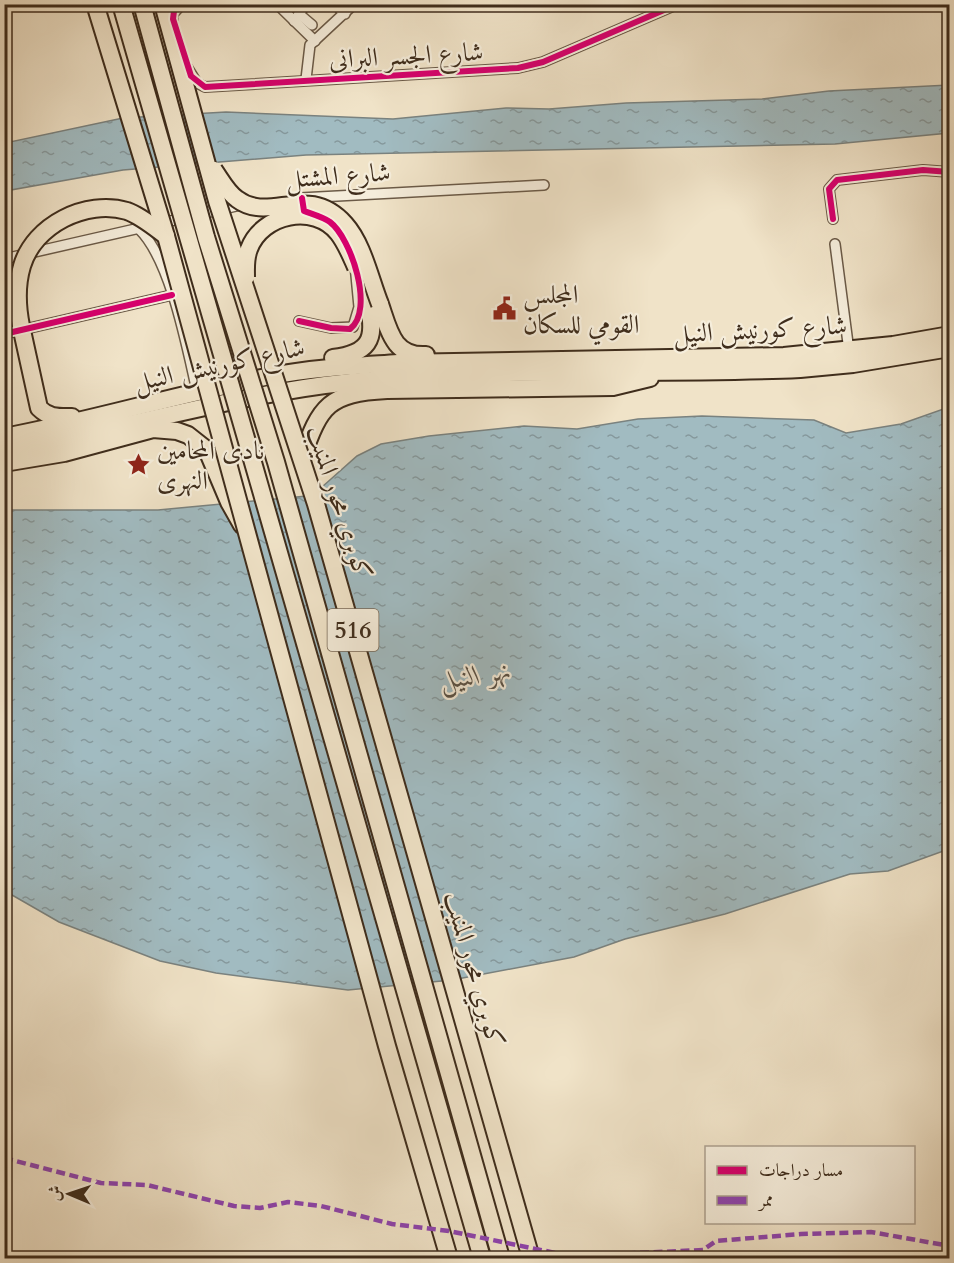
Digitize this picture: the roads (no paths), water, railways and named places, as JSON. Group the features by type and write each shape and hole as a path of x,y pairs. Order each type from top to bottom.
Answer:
{"highway":[{"path":"95,4 166,236 243,527 387,1046 449,1258"},
{"name":"516","path":"121,4 482,1258"},
{"name":"كوبري محور المنيب","path":"142,4 206,237 276,462 501,1258"},
{"name":"كوبري محور المنيب","path":"167,10 207,160 251,308 302,458 384,738 531,1258"},
{"path":"207,160 231,195 246,204 262,208 301,203 321,207 338,217 356,241 373,301 368,343 360,352 294,365 274,375"},
{"path":"103,416 54,417 45,415 39,408 21,328 17,297 22,264 41,236 68,215 88,210 127,211 166,236"},
{"path":"251,308 246,278 249,248 268,225 282,218 297,215 327,223 338,233 392,339 401,350 414,355 460,356 474,362"},
{"name":"شارع كورنيش النيل","path":"4,437 274,375 381,364 725,359 849,351 950,335"},
{"name":"شارع كورنيش النيل","path":"4,450 242,397 351,382 442,376 800,369 853,364 950,348"},
{"path":"302,458 317,419 331,404 350,393 387,390 537,389 626,385 664,372"},
{"path":"4,463 64,453 153,429 177,431 188,435 207,450 229,502 243,527"}],"street":[{"path":"167,10 182,4"},
{"path":"277,4 312,25"},
{"path":"296,17 306,4"},
{"path":"334,4 345,14"},
{"path":"306,79 308,50 354,4"},
{"name":"شارع الجسر البرانى","path":"167,10 186,66 197,83 205,87 531,66 613,34 678,4"},
{"path":"296,17 315,41"},
{"path":"833,219 829,189 837,180 923,170 950,172"},
{"name":"شارع المشتل","path":"4,259 230,207 302,198 544,185"},
{"path":"299,321 331,328 350,329 356,322 360,299 358,276 349,246 330,222 304,210 302,198"},
{"path":"139,229 151,243 172,295 197,391"},
{"path":"835,244 849,351"},
{"path":"4,334 21,328 172,295"}],"water":[{"path":"949,85 949,133 835,144 306,155 123,170 5,191 5,143 123,118 226,112 393,119 506,108 549,109 626,103 762,99 829,91"},
{"name":"نهر النيل","path":"949,407 949,849 888,871 850,874 725,914 625,939 574,957 452,980 348,990 216,973 160,961 59,922 5,891 4,510 158,510 307,496 322,487 357,456 381,444 429,436 524,426 577,429 638,419 702,416 814,420 846,433 901,424"}],"place":[{"name":"المجلس القومي للسكان","path":"505,309"},
{"name":"نادى المحامين النهرى","path":"139,465"}]}
